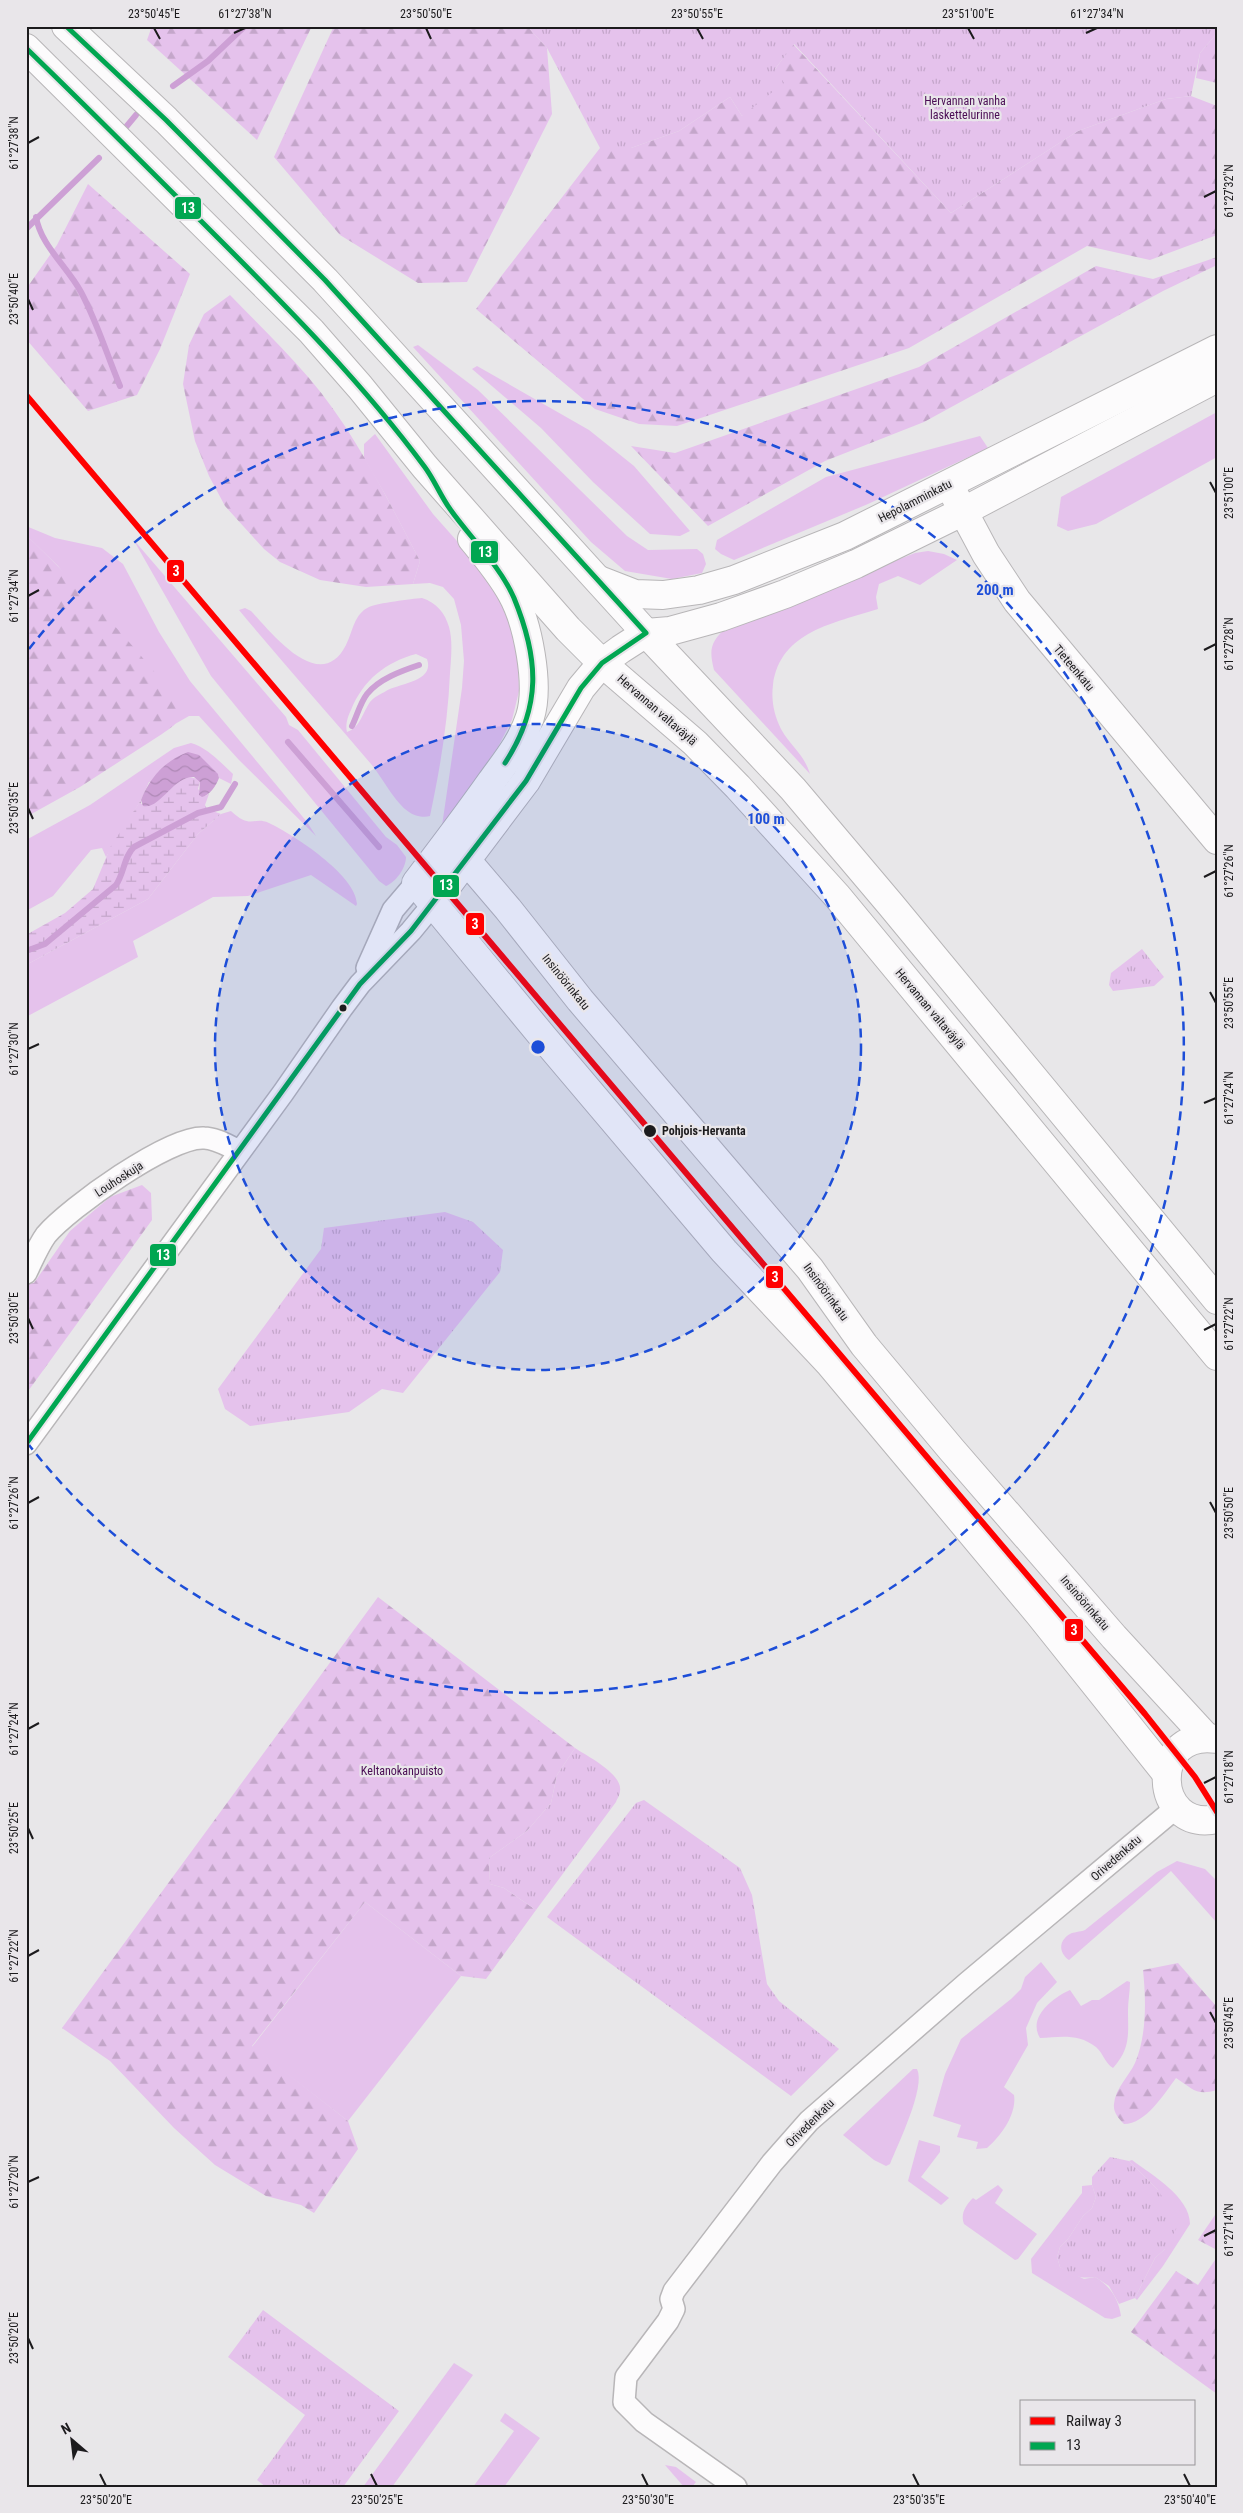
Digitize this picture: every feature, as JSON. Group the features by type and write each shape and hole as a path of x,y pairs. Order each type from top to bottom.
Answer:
{"main road":[{"path":"66,26 166,120 325,280 646,633 793,790 898,913 1217,1300"},
{"name":"Hervannan valtaväylä","path":"26,48 311,331 360,387 425,467 564,624 602,663 694,743 738,786 836,896 1217,1356"},
{"name":"Hepolamminkatu","path":"599,580 635,594 663,595 699,590 751,574 845,536 1217,349"},
{"path":"1166,1773 1039,1614 830,1364 724,1251 543,1037 425,893 458,850 526,781 581,688 602,663 646,633 670,631 704,622 785,594 856,564 964,511 1217,378"},
{"path":"425,467 449,508 494,565 513,596 529,651 534,693 530,716 517,747 458,850"},
{"name":"Tieteenkatu","path":"949,484 986,554 1017,601 1217,840"},
{"name":"Insinöörinkatu","path":"458,850 580,1000 804,1262 864,1345 945,1441 1108,1630 1212,1738"},
{"path":"1212,1738 1185,1744 1172,1757 1166,1773 1166,1786 1176,1807 1186,1815 1198,1820 1217,1819"}],"street":[{"path":"26,1444 360,984 393,910 425,893"},
{"name":"Louhoskuja","path":"26,1273 45,1236 76,1207 163,1150 186,1140 204,1138 240,1151"},
{"name":"Orivedenkatu","path":"736,2487 644,2422 624,2402 626,2378 668,2321 674,2308 671,2299 674,2291 772,2164 809,2121 967,1983 1176,1807"}],"green space":[{"path":"152,26 312,26 257,140 147,40"},
{"path":"334,26 527,26 547,48 552,114 467,282 418,283 340,235 274,157"},
{"name":"Hervannan vanha laskettelurinne","path":"527,26 1217,26 1217,33 1200,53 1191,96 1166,99 1078,131 951,213 794,44 775,69 784,83 742,116 730,97 679,131 631,148 600,148 547,48"},
{"path":"1217,33 1217,83 1196,78 1200,53"},
{"path":"793,44 951,213 1078,131 1166,99 1191,96 1217,106 1217,235 1150,260 1087,246 909,348 677,426 639,424 595,409 476,309 600,148 631,148 679,131 730,97 742,116"},
{"path":"88,184 190,274 160,349 137,395 88,411 26,339 26,289 57,245"},
{"path":"1217,257 1217,265 1163,291 924,422 825,461 708,526 631,446 675,453 919,367 1096,266 1153,279"},
{"path":"230,295 309,378 356,443 420,561 413,584 366,587 320,580 280,562 264,549 225,506 209,476 195,441 183,384 189,345 204,314"},
{"path":"418,345 478,390 627,536 648,550 697,549 703,554 706,564 702,573 672,579 625,571 591,542 413,347"},
{"path":"477,366 589,430 634,466 690,531 680,536 650,534 593,482 541,428 472,369"},
{"path":"1217,412 1217,457 1096,524 1068,531 1057,526 1061,497"},
{"path":"375,434 433,514 496,585 510,624 518,655 519,691 512,720 498,747 442,826 462,688 464,661 461,625 454,599 443,587 430,583 413,584 420,561 364,458 364,444"},
{"path":"980,436 988,448 868,504 734,560 715,549 717,540 826,477"},
{"path":"26,526 55,538 102,548 123,564 159,632 190,681 307,822 316,836 239,760 199,716 189,716 175,724 178,720 58,566 26,535"},
{"path":"26,535 86,595 138,652 174,700 180,717 171,728 162,734 80,787 26,817"},
{"path":"133,539 286,717 289,725 298,730 386,837 397,845 406,857 402,870 390,884 386,886 379,881 211,676"},
{"path":"928,551 944,554 957,560 920,585 898,576 879,584 876,597 878,609 844,619 812,632 786,652 778,667 772,691 775,713 781,729 801,756 810,774 714,670 711,652 714,642 727,627 915,553"},
{"path":"422,598 432,603 443,613 449,627 451,644 449,691 443,745 430,816 425,817 416,816 399,803 371,764 239,610 245,608 251,611 296,655 310,662 323,664 335,659 346,645 354,623 364,610 380,604","holes":["416,654 427,659 428,667 426,673 414,681 392,688 373,699 355,727 347,732 348,718 356,699 369,681 385,667 405,657"]},
{"path":"191,743 208,752 233,774 231,784 219,778 218,774 149,782 141,800 106,857 102,848 91,850 53,896 26,911 26,840 90,805 174,748"},
{"path":"189,777 198,779 200,782 198,789 205,796 209,794 205,805 207,809 221,814 198,834 148,899 26,965 26,935 65,913 93,889 111,846 141,800 141,804 157,801 179,781"},
{"path":"231,811 243,820 269,823 308,846 346,881 354,893 356,906 311,875 248,896 213,897 133,941 138,957 26,1017 26,965 148,899 198,834 221,814"},
{"path":"1142,949 1164,977 1154,986 1113,991 1109,985 1111,973"},
{"path":"142,1185 151,1193 152,1220 26,1394 26,1284 34,1283 70,1231 110,1197"},
{"path":"445,1212 473,1222 503,1250 500,1272 403,1393 382,1389 349,1412 250,1426 225,1409 218,1389 321,1249 324,1228"},
{"name":"Keltanokanpuisto","path":"378,1597 575,1748 557,1775 551,1803 527,1831 489,1858 490,1884 504,1888 536,1910 486,1979 461,1976 365,1902 252,2046 348,2121 358,2149 314,2213 301,2205 266,2196 215,2165 174,2128 110,2061 62,2028"},
{"path":"575,1748 603,1766 616,1778 620,1794 536,1910 504,1888 490,1884 489,1858 527,1831 551,1803 557,1775"},
{"path":"644,1800 740,1868 752,1895 767,1984 779,2001 839,2049 791,2096 547,1917 636,1803"},
{"path":"1177,1861 1205,1869 1217,1881 1217,1923 1171,1871 1069,1960 1063,1954 1061,1947 1066,1937 1071,1933 1085,1930 1157,1872"},
{"path":"365,1902 461,1976 348,2121 252,2047"},
{"path":"1041,1962 1057,1982 1037,2003 1026,2028 1028,2045 1004,2087 1014,2095 1013,2110 1007,2124 998,2137 987,2148 976,2149 978,2142 957,2137 961,2125 933,2116 945,2074 961,2039 1011,1999 1021,1989 1025,1977"},
{"path":"1178,1963 1217,2007 1217,2090 1199,2092 1176,2078 1147,2114 1132,2123 1124,2124 1116,2115 1114,2104 1120,2088 1135,2063 1142,2041 1145,2005 1143,1970"},
{"path":"1127,1981 1130,1982 1126,2047 1113,2068 1096,2047 1082,2040 1069,2037 1040,2038 1037,2023 1040,2015 1057,1998 1070,1990 1081,2006 1092,2000 1099,2000"},
{"path":"913,2069 917,2069 919,2077 915,2102 890,2164 886,2166 874,2160 843,2135"},
{"path":"919,2140 940,2146 940,2152 921,2177 949,2198 941,2205 908,2181"},
{"path":"1110,2157 1129,2161 1158,2190 1179,2224 1165,2249 1155,2258 1135,2298 1119,2304 1109,2286 1095,2277 1085,2278 1069,2273 1060,2267 1057,2257 1060,2247 1068,2239 1083,2216 1092,2208 1096,2197 1092,2185 1092,2177"},
{"path":"1132,2160 1177,2196 1184,2205 1190,2224 1163,2266 1137,2300 1135,2298 1155,2258 1165,2249 1158,2190 1129,2161"},
{"path":"998,2185 1003,2190 995,2203 1037,2234 1018,2259 1015,2260 964,2224 963,2220 964,2210 973,2198 976,2200"},
{"path":"1092,2185 1096,2197 1092,2208 1083,2216 1068,2239 1060,2247 1057,2257 1060,2267 1084,2279 1095,2277 1109,2289 1116,2298 1121,2316 1112,2319 1105,2318 1032,2273 1031,2259 1082,2193 1082,2186"},
{"path":"1217,2212 1217,2250 1198,2240"},
{"path":"1217,2257 1217,2394 1131,2332 1176,2271 1198,2285"},
{"path":"263,2310 399,2411 343,2487 266,2487 257,2480 305,2415 228,2357"},
{"path":"454,2363 473,2375 392,2487 363,2487"},
{"path":"505,2413 540,2438 504,2487 473,2487 514,2431 500,2421"},
{"path":"665,2465 676,2467 696,2482 692,2487 684,2487"}],"water":[{"path":"188,752 199,755 218,774 219,778 212,790 202,797 199,795 200,782 194,777 186,778 155,803 143,806 141,800 149,784 159,771 172,760"}],"waterway":[{"path":"173,86 208,61 245,26"},
{"path":"126,127 136,115"},
{"path":"26,229 99,158"},
{"path":"36,217 43,237 87,303 120,386"},
{"path":"352,726 362,701 372,689 391,676 419,665"},
{"path":"288,742 379,847"},
{"path":"26,951 45,944 116,885 128,855 134,847 198,813 221,807 235,784"}],"rail line":[{"name":"3","path":"26,395 1145,1714 1195,1777 1217,1812"}],"transit line":[{"name":"13","path":"26,1444 360,984 411,931 526,781 581,688 602,663 646,633 325,280 166,120 66,26"},
{"name":"13","path":"26,48 245,265 351,377 424,466 450,509 501,574 514,598 522,620 532,662 533,682 526,722 505,763"}],"place":[{"name":"Pohjois-Hervanta","path":"650,1131"}]}
